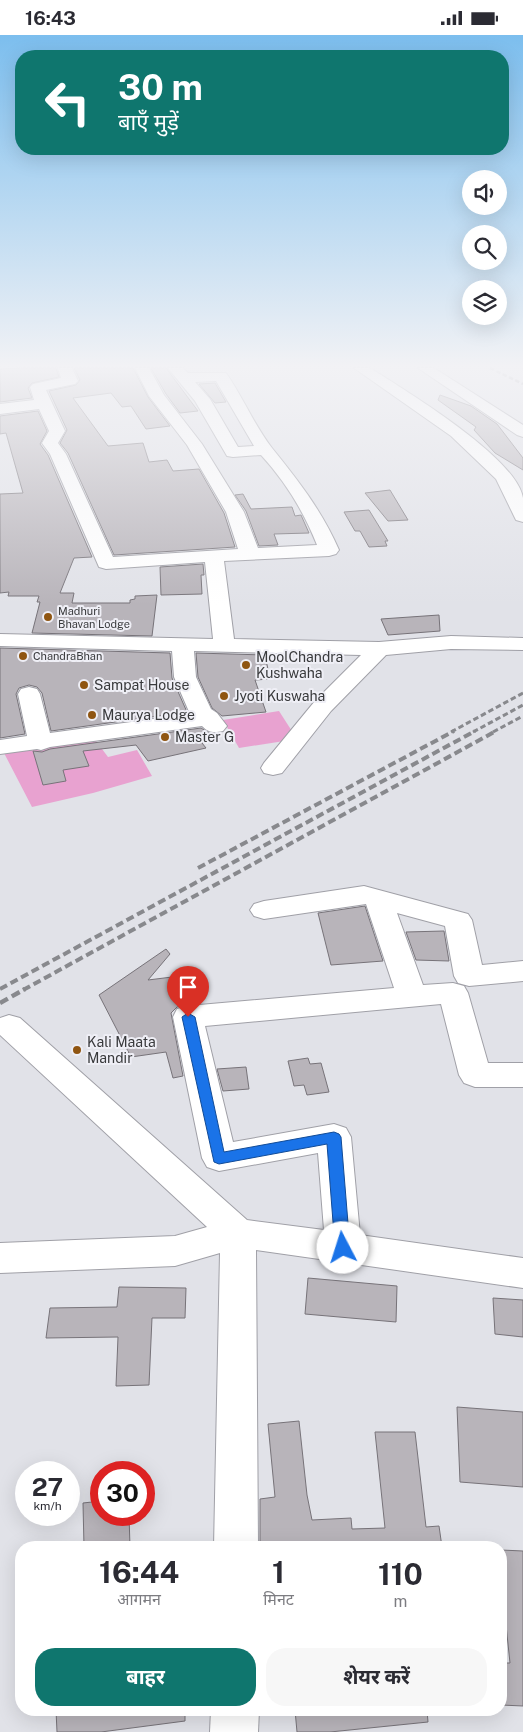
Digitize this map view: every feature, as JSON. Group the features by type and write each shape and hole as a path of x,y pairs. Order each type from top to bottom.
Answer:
{"street":[{"path":"53,447 58,454 106,563 329,550 322,530 280,464 263,447"},
{"path":"195,447 235,512 248,546 248,554"},
{"path":"230,447 233,452 265,450"},
{"path":"472,447 504,477 523,516"},
{"path":"214,556 224,645"},
{"path":"0,640 379,649 412,644 494,642 523,644"},
{"path":"0,747 41,743 101,732 212,722 201,712 185,677 183,645"},
{"path":"273,768 323,706 379,649"},
{"path":"29,694 41,743"},
{"path":"264,910 364,895 458,920 469,976 523,971"},
{"path":"378,899 412,997"},
{"path":"343,1248 334,1137 219,1158 188,1017 453,993 475,1075 523,1075"},
{"path":"9,1026 238,1233 236,1541"},
{"path":"0,1258 175,1251 238,1233 523,1273"},
{"path":"234,1716 234,1732"}],"shaded area":[{"path":"279,711 297,739 239,748 223,720"},
{"path":"96,741 108,757 137,750 152,776 93,793 32,807 4,753"}],"building":[{"path":"10,447 42,447 48,455 92,557 74,558 60,593 74,593 72,603 130,603 130,600 135,599 135,596 157,595 152,636 32,633 40,602 37,602 39,596 8,596 9,592 0,593 0,494 23,493"},
{"path":"63,447 144,447 149,462 167,460 173,471 199,469 224,513 235,547 114,555 68,453"},
{"path":"490,447 515,447 523,458 523,470 495,453"},
{"path":"390,490 408,520 388,521 365,493"},
{"path":"243,494 251,509 292,507 295,516 301,515 309,533 274,534 278,545 259,546 246,511 235,495"},
{"path":"369,510 388,541 385,541 387,546 369,547 360,531 355,531 344,512"},
{"path":"203,564 204,575 201,575 202,594 161,595 160,567"},
{"path":"439,615 440,631 388,635 381,619"},
{"path":"0,648 170,653 172,678 187,712 51,731 42,693 37,687 29,685 19,688 16,694 25,734 0,738"},
{"path":"196,653 265,655 270,679 255,680 266,712 222,716 212,708 198,677"},
{"path":"201,728 209,733 216,734 219,739 202,743 206,748 148,761 136,745 83,751 89,766 63,770 66,781 43,785 33,751 42,752 50,749"},
{"path":"365,906 383,961 331,965 318,913"},
{"path":"444,931 449,961 416,960 406,932"},
{"path":"166,949 170,954 148,980 188,975 195,1003 177,1007 171,1013 183,1076 173,1078 166,1052 131,1057 99,995"},
{"path":"308,1058 310,1064 321,1063 329,1092 307,1095 304,1085 294,1086 288,1061"},
{"path":"246,1067 249,1089 223,1091 217,1069"},
{"path":"308,1278 397,1286 396,1322 305,1314"},
{"path":"119,1287 186,1288 185,1318 152,1318 149,1385 116,1386 118,1337 46,1338 50,1308 117,1307"},
{"path":"493,1298 523,1300 523,1337 495,1334"},
{"path":"457,1407 523,1412 523,1487 460,1482"},
{"path":"299,1421 307,1495 312,1520 351,1518 352,1529 385,1528 375,1432 415,1432 426,1527 439,1526 441,1541 260,1541 260,1499 275,1497 268,1424"},
{"path":"90,1502 90,1526 129,1526 130,1541 84,1541 83,1503"},
{"path":"507,1550 523,1551 523,1706 507,1705 507,1663 510,1663 507,1634"},
{"path":"56,1716 185,1716 185,1721 101,1732 57,1732"},
{"path":"296,1716 428,1716 428,1722 330,1732 297,1732"}],"railway":[{"path":"451,732 523,693"},
{"path":"473,732 523,705"},
{"path":"493,732 523,716"},
{"path":"198,868 454,731"},
{"path":"0,989 475,731"},
{"path":"23,990 496,731"},
{"path":"0,1003 25,989"}],"place":[{"name":"Madhuri Bhavan Lodge","path":"48,617"},
{"name":"ChandraBhan","path":"23,656"},
{"name":"MoolChandra Kushwaha","path":"246,665"},
{"name":"Sampat House","path":"84,685"},
{"name":"Jyoti Kuswaha","path":"224,696"},
{"name":"Maurya Lodge","path":"92,715"},
{"name":"Master G","path":"165,737"},
{"name":"Kali Maata Mandir","path":"77,1050"}],"route":[{"path":"188,1017 219,1158 334,1137 343,1248"}]}
